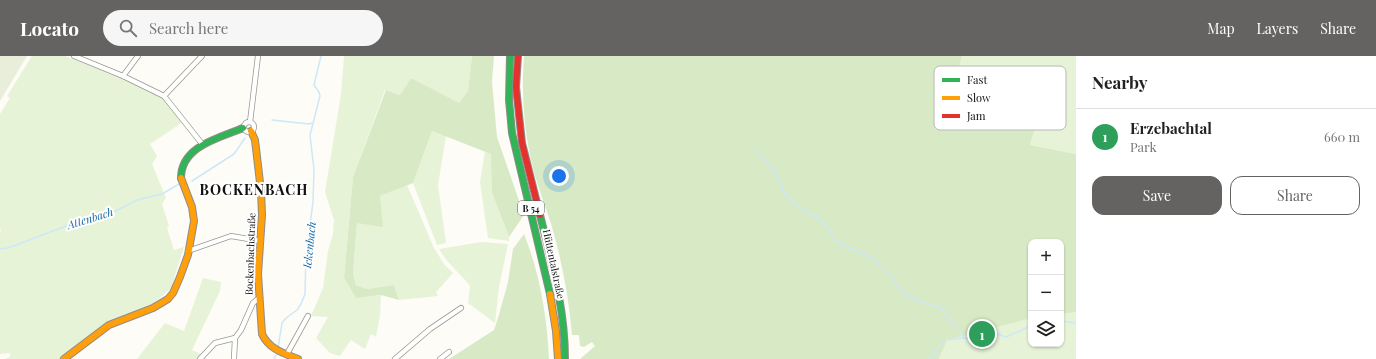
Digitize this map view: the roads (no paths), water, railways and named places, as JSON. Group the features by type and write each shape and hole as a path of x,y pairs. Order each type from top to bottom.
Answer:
{"main road":[{"name":"Hüttentalstraße","path":"510,56 508,86 514,143 546,268 552,299 558,359"},
{"name":"Hüttentalstraße","path":"518,56 516,87 522,143 560,297 566,359"},
{"path":"64,359 110,325 155,307 171,295 176,287 188,251 195,215 183,188 182,169 188,156 194,150 244,128"},
{"name":"Bockenbachstraße","path":"251,131 255,140 261,191 262,215 258,274 261,327 264,341 269,346 298,359"}],"street":[{"path":"74,56 123,76 164,96 203,145"},
{"path":"123,76 138,56"},
{"path":"164,96 202,56"},
{"path":"250,122 258,56"},
{"path":"250,122 254,125 254,128 247,132 244,128 245,123 250,122"},
{"path":"188,251 231,236 261,241"},
{"path":"234,359 235,338 241,330 253,303 259,298"},
{"path":"395,359 430,329 461,308"},
{"path":"287,354 308,316"},
{"path":"200,359 215,343 235,338"},
{"path":"440,359 449,352"}],"waterway":[{"name":"Ickenbach","path":"278,348 282,323 297,310 305,294 306,254 313,202 314,170 310,135 320,96 314,85 321,56"},
{"name":"Attenbach","path":"272,120 309,124 312,123"},
{"name":"Attenbach","path":"192,181 234,154 245,138"},
{"path":"755,150 776,173 785,195 804,210 817,217 829,230 836,241 874,259 908,296 929,305 940,307 956,327"},
{"name":"Attenbach","path":"0,249 8,248 74,223 114,212 137,200 162,194 179,184"},
{"path":"1064,321 1076,323"},
{"path":"929,359 936,353 938,346 947,340 964,338 982,340 990,331 1006,337 1028,327"},
{"path":"960,333 964,338"},
{"name":"Ickenbach","path":"274,359 277,353"}],"place":[{"name":"Erzebachtal","path":"982,334"}],"district":[{"name":"BOCKENBACH","path":"254,189"}]}
